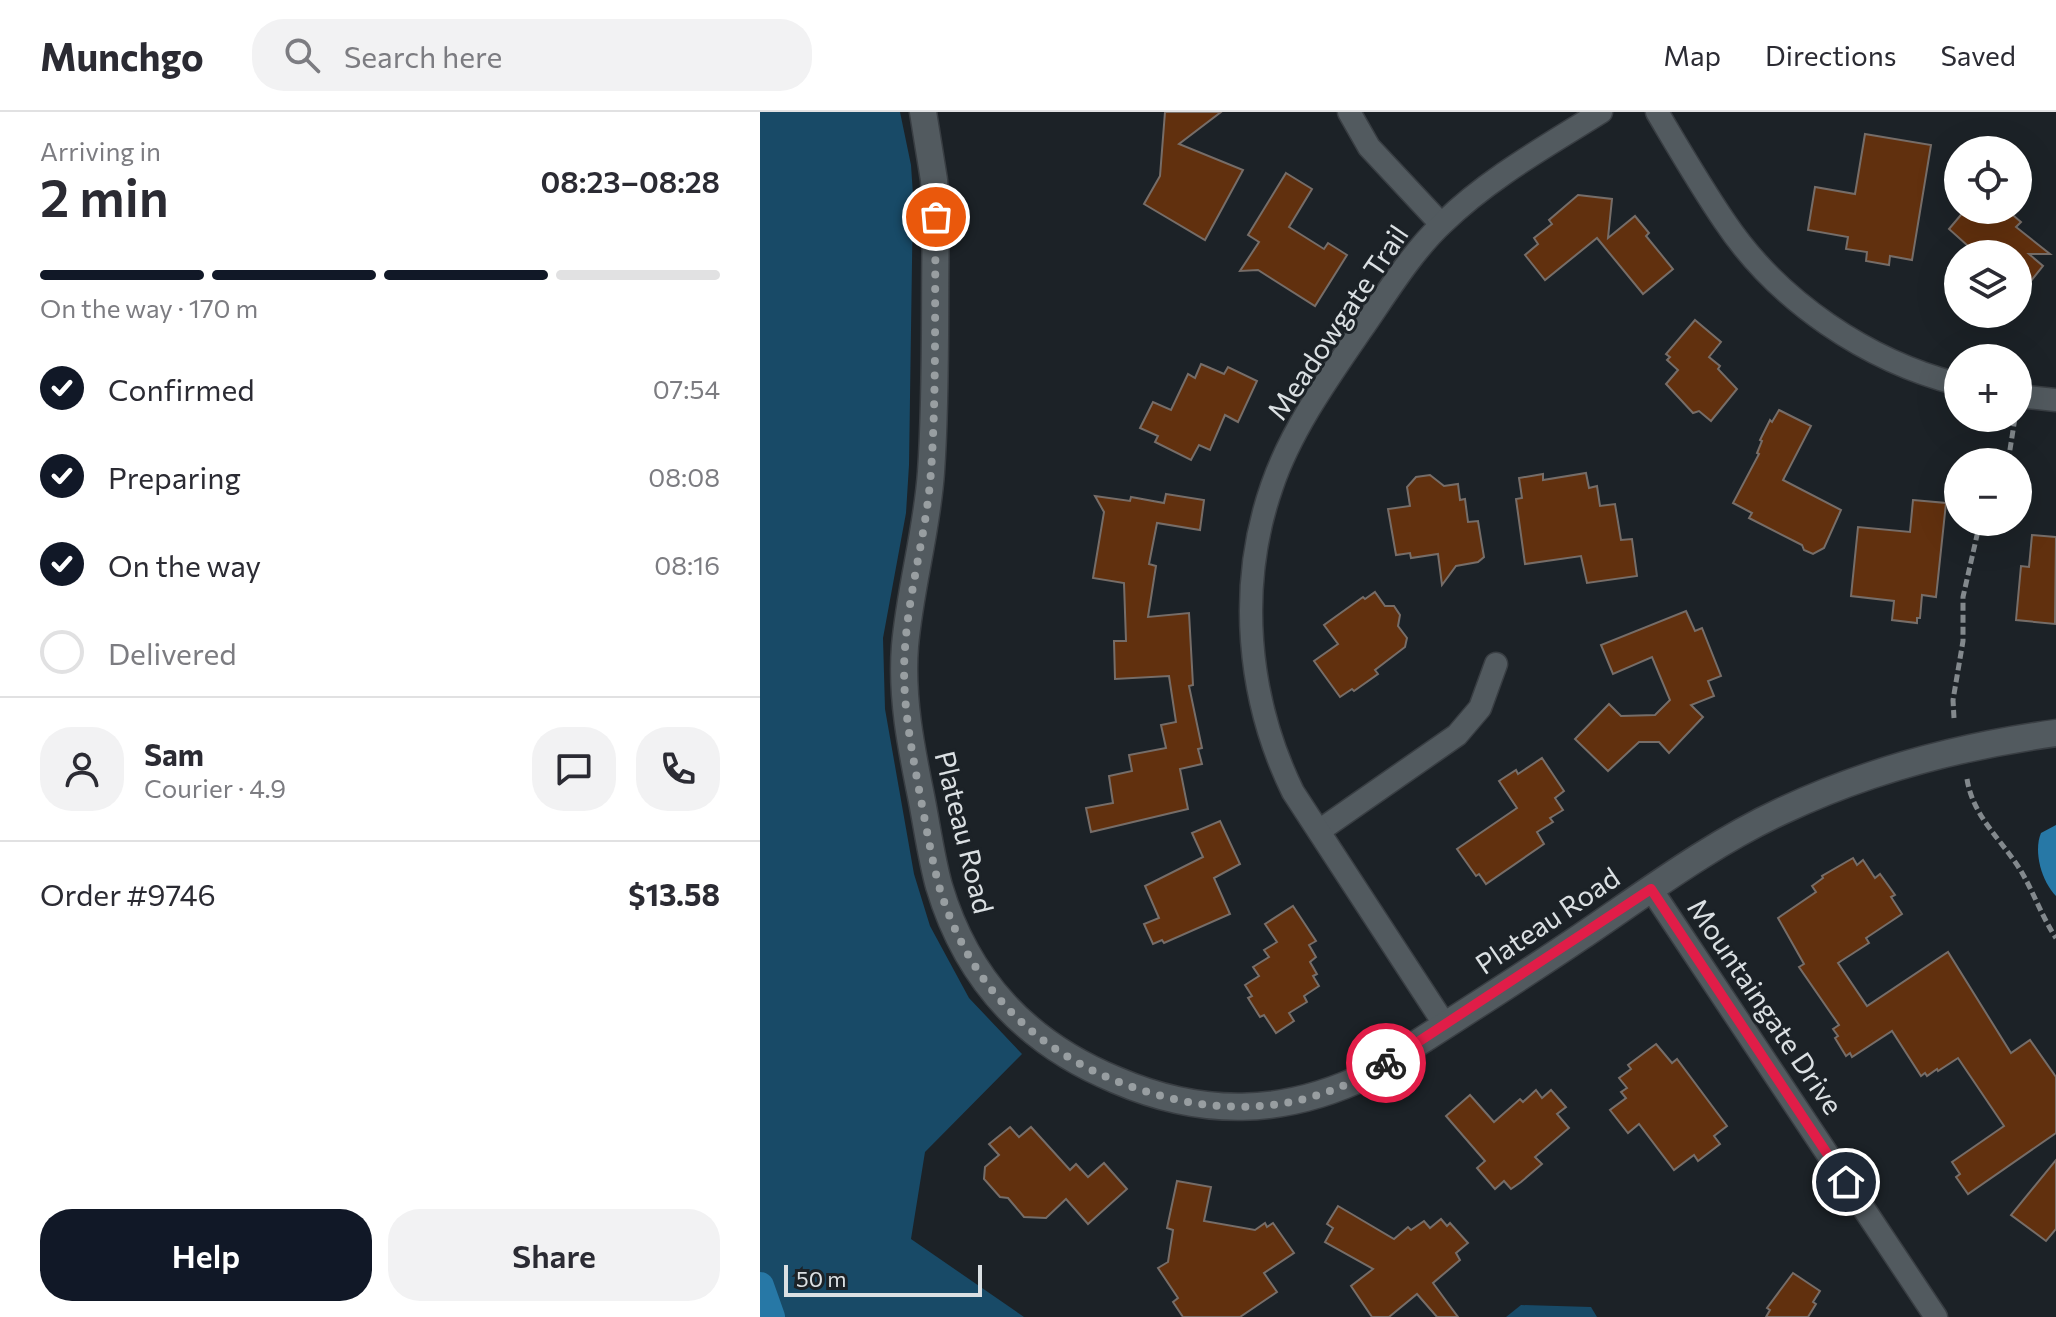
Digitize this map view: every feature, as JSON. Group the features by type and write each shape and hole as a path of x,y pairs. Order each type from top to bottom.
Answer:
{"street":[{"name":"Plateau Road","path":"923,112 934,180 936,217 932,447 926,523 905,647 904,690 911,744 939,885 970,958 1016,1018 1077,1063 1156,1095 1212,1107 1264,1107 1339,1089 1368,1075 1729,838 1784,810 1854,781 1951,752 2056,733"},
{"path":"1349,112 1369,147 1441,224"},
{"name":"Meadowgate Trail","path":"1445,1025 1293,792 1268,733 1259,696 1251,611 1253,568 1260,526 1272,485 1318,395 1397,278 1441,224 1520,162 1601,112"},
{"path":"1657,112 1725,223 1775,281 1828,324 1870,350 1944,379"},
{"path":"2032,397 2056,400"},
{"path":"1319,831 1457,735 1480,708 1496,664"},
{"name":"Mountaingate Drive","path":"1651,889 1936,1317"}],"path":[{"path":"1954,718 1953,700 1963,641 1963,597 1977,536"},
{"path":"1967,779 1969,794 1978,812 2020,868 2056,938"}],"shaded area":[{"path":"760,112 900,112 911,165 913,195 909,465 906,513 883,638 885,709 914,874 930,926 969,998 1022,1054 925,1152 911,1239 1024,1317 760,1317"},
{"path":"2056,825 2056,896 2043,875 2038,849 2041,833"},
{"path":"1521,1305 1591,1307 1597,1317 1506,1317"}],"building":[{"path":"1165,112 1221,112 1179,144 1243,170 1205,240 1144,204 1160,176"},
{"path":"1865,134 1931,145 1912,260 1890,256 1889,265 1866,261 1867,252 1846,249 1848,237 1808,230 1815,187 1855,194"},
{"path":"1286,173 1312,189 1289,227 1324,249 1328,243 1347,255 1315,306 1258,270 1240,271 1259,242 1248,235"},
{"path":"1578,195 1612,199 1608,238 1635,216 1649,233 1646,236 1673,269 1643,294 1597,238 1545,280 1525,255 1538,244 1534,238 1552,224 1549,220"},
{"path":"1953,224 2019,224 2016,227 2050,254 2032,254 2032,240 1961,240 1949,229"},
{"path":"2032,257 2043,266 2032,280"},
{"path":"1695,320 1721,342 1709,357 1737,389 1711,421 1699,411 1693,413 1666,384 1678,370 1667,360 1670,357 1666,354"},
{"path":"1201,364 1224,374 1228,367 1257,381 1238,422 1225,415 1210,450 1199,445 1191,460 1155,442 1158,436 1140,428 1153,402 1171,410 1188,374 1195,378"},
{"path":"1779,410 1811,426 1783,480 1841,510 1824,548 1813,554 1804,550 1802,545 1749,518 1752,513 1733,503 1759,454 1760,440"},
{"path":"1586,473 1589,488 1597,486 1600,506 1615,504 1621,540 1632,539 1637,576 1587,583 1581,556 1525,564 1516,499 1522,498 1519,478 1543,474 1543,480"},
{"path":"1430,475 1444,486 1458,484 1460,500 1465,499 1468,522 1478,521 1484,557 1478,562 1456,566 1442,585 1438,554 1411,558 1410,553 1396,555 1388,509 1410,506 1407,487 1416,477"},
{"path":"1166,494 1204,500 1200,530 1157,523 1149,564 1156,566 1148,617 1189,613 1193,685 1189,686 1202,748 1198,749 1202,764 1180,769 1188,809 1091,832 1086,808 1113,803 1109,776 1132,771 1129,755 1166,748 1161,725 1176,722 1169,676 1115,679 1114,641 1126,641 1124,583 1093,578 1104,512 1095,496 1130,501 1131,497 1164,503"},
{"path":"1913,500 1944,503 1936,597 1922,595 1917,623 1892,620 1894,601 1851,596 1858,527 1910,532"},
{"path":"2032,535 2056,537 2055,624 2016,620 2021,566 2029,567"},
{"path":"1375,592 1385,606 1394,606 1400,615 1398,626 1407,638 1405,647 1375,670 1378,674 1340,697 1314,661 1338,644 1324,625"},
{"path":"1686,611 1695,631 1702,628 1721,676 1708,681 1714,696 1691,705 1703,717 1669,753 1659,742 1639,742 1608,771 1575,739 1609,704 1621,716 1655,715 1670,700 1652,657 1613,674 1601,645"},
{"path":"1542,758 1564,791 1555,798 1563,810 1550,818 1553,822 1537,832 1544,844 1486,884 1479,874 1476,876 1457,849 1517,808 1499,781 1516,770 1518,774"},
{"path":"1220,821 1240,864 1214,878 1230,914 1164,943 1162,940 1153,944 1144,924 1159,918 1145,886 1203,857 1192,833"},
{"path":"1853,858 1857,865 1863,860 1875,878 1880,874 1895,895 1891,897 1902,914 1866,938 1869,943 1838,963 1867,1006 1948,952 2011,1053 2030,1040 2056,1077 2056,1133 1968,1194 1956,1177 1960,1174 1952,1162 2004,1126 1958,1058 1938,1071 1921,1076 1892,1031 1852,1057 1850,1053 1846,1056 1835,1038 1838,1036 1833,1029 1839,1025 1799,967 1804,964 1778,918 1816,892 1812,886 1822,876"},
{"path":"1293,906 1316,941 1309,945 1316,957 1310,962 1319,986 1304,996 1307,1002 1289,1013 1294,1021 1276,1033 1264,1015 1260,1017 1248,998 1252,996 1245,985 1259,976 1253,967 1269,957 1264,950 1277,942 1265,924"},
{"path":"1656,1044 1672,1063 1677,1059 1727,1126 1714,1136 1720,1144 1698,1161 1694,1155 1674,1170 1639,1124 1628,1133 1610,1110 1626,1098 1621,1092 1627,1088 1619,1078 1631,1069 1628,1065"},
{"path":"1536,1090 1542,1098 1551,1090 1566,1107 1557,1114 1569,1128 1535,1157 1542,1164 1521,1182 1511,1189 1504,1181 1495,1189 1477,1168 1485,1161 1446,1116 1470,1095 1494,1122 1520,1099 1523,1102"},
{"path":"1010,1127 1019,1137 1031,1127 1070,1170 1076,1164 1088,1177 1104,1163 1127,1189 1088,1224 1066,1199 1046,1218 1024,1217 1008,1198 1000,1197 984,1179 985,1167 999,1155 989,1144"},
{"path":"2056,1160 2056,1229 2046,1241 2011,1215"},
{"path":"1177,1181 1211,1187 1204,1221 1255,1230 1265,1223 1267,1227 1273,1223 1294,1253 1264,1273 1277,1292 1240,1317 1183,1317 1173,1302 1178,1298 1158,1268 1168,1262 1173,1230 1167,1228"},
{"path":"1338,1206 1394,1239 1408,1227 1411,1230 1424,1221 1430,1228 1441,1219 1447,1226 1450,1223 1468,1243 1456,1253 1460,1260 1433,1283 1458,1317 1437,1317 1417,1294 1389,1317 1372,1317 1351,1286 1373,1269 1325,1242 1333,1228 1327,1224"},
{"path":"1793,1273 1820,1291 1813,1302 1816,1304 1808,1317 1766,1317 1770,1310 1767,1308"}],"waterway":[{"path":"760,1286 771,1317"}],"way so far":[{"path":"936,217 931,471 926,523 905,647 905,702 939,885 970,958 1016,1018 1056,1050 1130,1087 1182,1102 1241,1108 1287,1103 1339,1089 1386,1063"}],"route":[{"path":"1386,1063 1651,889 1846,1182"}]}
